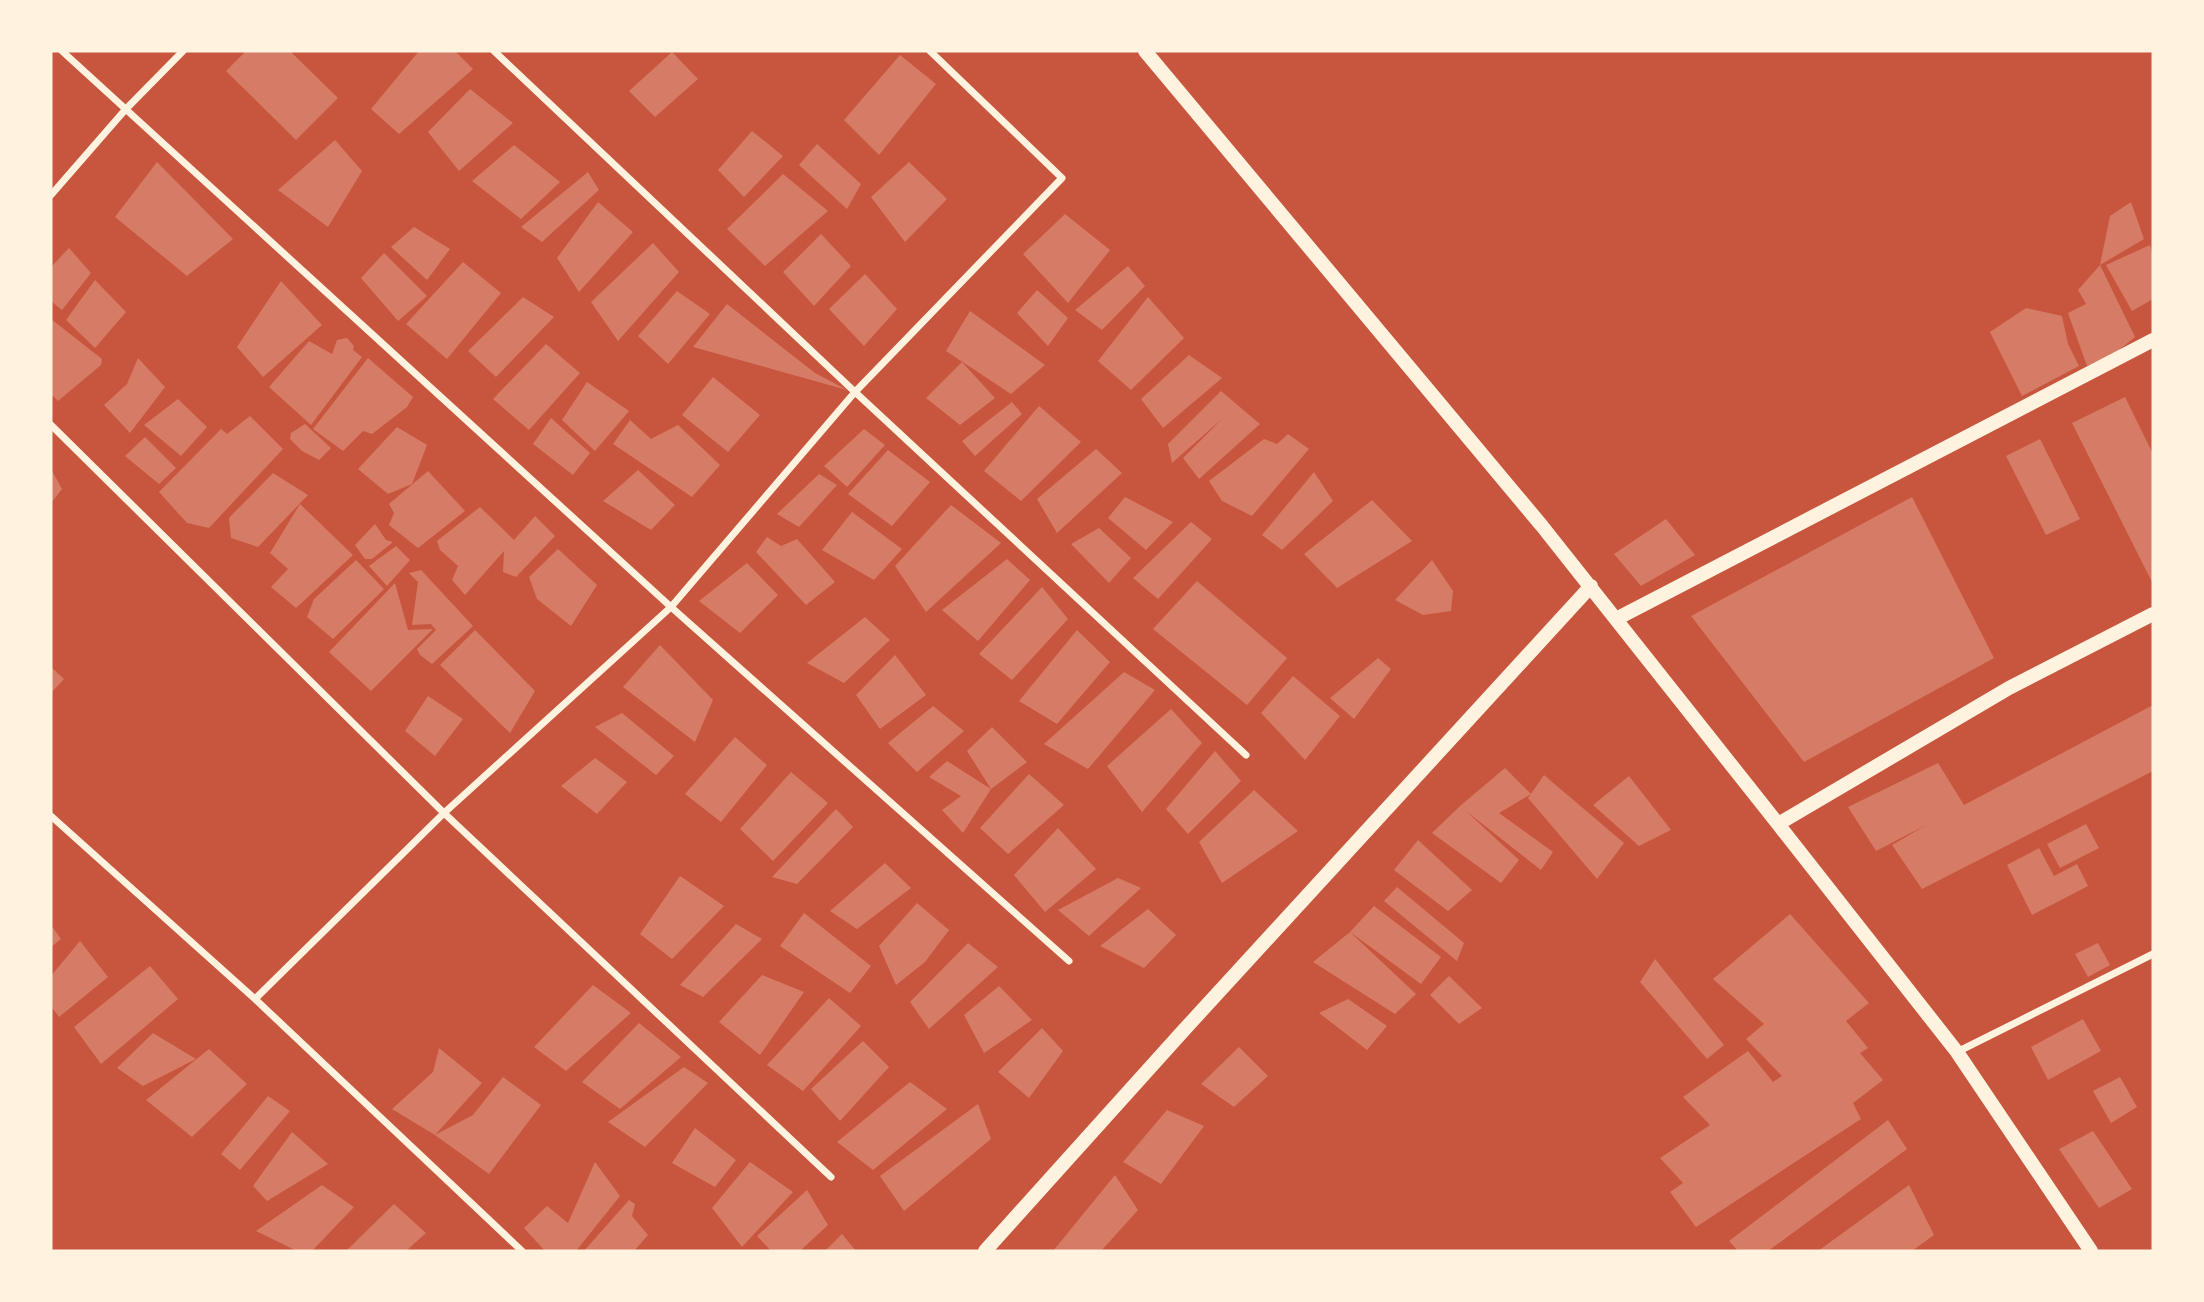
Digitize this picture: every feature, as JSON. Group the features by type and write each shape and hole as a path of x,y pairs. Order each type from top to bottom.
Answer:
{"main road":[{"path":"1145,51 1591,586 1957,1052 2091,1251"},
{"path":"1616,619 2153,340"},
{"path":"985,1251 1591,586"},
{"path":"1778,824 2009,688 2153,614"}],"street":[{"path":"62,51 671,607 1069,961"},
{"path":"51,195 125,110 183,51"},
{"path":"494,51 855,392 1246,755"},
{"path":"255,999 444,813 671,607 855,392 1062,178 930,51"},
{"path":"51,425 444,813 831,1177"},
{"path":"51,816 255,999 522,1251"},
{"path":"1957,1052 2153,954"}],"building":[{"path":"246,51 290,51 338,98 296,140 226,71"},
{"path":"419,51 455,51 473,69 399,134 371,109"},
{"path":"672,52 698,79 655,117 629,91"},
{"path":"900,55 936,84 879,155 844,120"},
{"path":"470,89 513,123 459,171 428,132"},
{"path":"752,131 783,156 744,197 718,170"},
{"path":"335,140 362,171 328,227 278,190"},
{"path":"817,144 861,184 847,209 799,165"},
{"path":"514,145 560,182 521,219 472,181"},
{"path":"157,162 233,239 187,276 115,217"},
{"path":"909,162 947,199 905,242 871,197"},
{"path":"588,172 599,190 542,242 521,227"},
{"path":"783,174 828,211 765,266 727,229"},
{"path":"598,202 633,232 579,292 557,258"},
{"path":"2131,202 2144,239 2100,265 2110,216"},
{"path":"1065,214 1110,250 1068,303 1023,254"},
{"path":"414,227 450,249 427,280 391,247"},
{"path":"821,234 851,266 814,306 783,272"},
{"path":"653,243 679,272 618,341 591,302"},
{"path":"2150,245 2153,256 2153,299 2132,311 2106,265"},
{"path":"69,248 91,273 62,310 51,301 51,267"},
{"path":"384,253 427,296 398,321 361,278"},
{"path":"463,262 501,293 447,359 406,324"},
{"path":"2100,265 2135,337 2114,354 2087,366 2068,313 2086,304 2078,290"},
{"path":"1128,266 1145,286 1102,330 1075,310"},
{"path":"865,274 897,309 864,346 829,309"},
{"path":"95,280 126,312 95,348 66,320"},
{"path":"281,281 322,325 263,377 237,347"},
{"path":"1037,290 1068,318 1048,346 1017,313"},
{"path":"677,291 710,314 668,364 638,336"},
{"path":"523,297 554,317 496,377 468,351"},
{"path":"1148,297 1184,338 1131,390 1098,361"},
{"path":"727,304 815,373 847,390 693,347"},
{"path":"2026,308 2062,316 2068,344 2079,366 2022,396 1990,332"},
{"path":"970,311 1045,365 1011,394 946,351"},
{"path":"51,319 102,359 101,365 58,401 51,394"},
{"path":"347,338 354,346 353,350 362,357 311,425 269,387 309,341 332,354 337,340"},
{"path":"546,344 580,373 529,430 493,399"},
{"path":"1189,355 1222,378 1163,428 1141,399"},
{"path":"138,358 165,387 130,433 104,405 127,384"},
{"path":"368,358 413,397 407,407 372,434 363,431 343,451 313,429"},
{"path":"962,362 995,398 960,425 926,398"},
{"path":"713,377 760,415 728,452 682,415"},
{"path":"587,382 629,411 595,451 562,420"},
{"path":"1221,391 1260,424 1199,479 1183,458 1223,418 1172,463 1168,444"},
{"path":"2125,397 2153,454 2153,584 2072,423"},
{"path":"178,399 207,427 181,456 144,425"},
{"path":"1012,402 1022,414 975,456 962,441"},
{"path":"1039,406 1081,442 1021,501 984,471"},
{"path":"250,416 283,449 209,528 187,523 159,492 221,429 227,434"},
{"path":"551,418 590,453 573,475 533,444"},
{"path":"630,420 651,439 678,425 720,465 692,497 613,444"},
{"path":"305,424 331,448 319,460 302,451 290,439 291,433"},
{"path":"397,427 427,445 412,484 388,494 358,469"},
{"path":"864,429 885,445 847,487 824,466"},
{"path":"1288,434 1309,449 1252,516 1222,501 1209,481 1264,439 1277,444"},
{"path":"145,437 176,468 159,484 125,456"},
{"path":"2040,439 2080,519 2046,535 2006,456"},
{"path":"1096,449 1122,473 1057,533 1037,499"},
{"path":"888,450 930,482 892,526 848,494"},
{"path":"51,469 62,489 51,503"},
{"path":"638,470 675,505 651,530 603,501"},
{"path":"428,471 465,511 418,548 389,525 394,513 389,504"},
{"path":"1314,472 1333,501 1282,550 1262,535"},
{"path":"273,473 308,495 258,547 231,538 229,518"},
{"path":"819,474 837,485 799,527 777,514"},
{"path":"1125,497 1173,522 1146,550 1108,518"},
{"path":"1912,497 1994,658 1804,762 1691,616"},
{"path":"1372,500 1412,541 1337,588 1304,554"},
{"path":"300,504 353,555 296,608 271,587 288,569 270,553"},
{"path":"951,505 1001,543 926,612 895,566"},
{"path":"480,507 514,540 535,516 555,536 516,577 503,572 504,551 465,595 452,580 458,566 440,550 437,541"},
{"path":"852,512 902,549 874,580 822,550"},
{"path":"1666,519 1695,555 1641,586 1614,554"},
{"path":"1191,522 1212,539 1158,599 1133,578"},
{"path":"375,524 386,540 393,542 372,559 365,559 355,545"},
{"path":"1099,528 1131,558 1109,583 1071,544"},
{"path":"767,537 781,546 797,539 835,582 806,605 756,552"},
{"path":"396,546 410,560 387,586 369,566"},
{"path":"558,549 597,585 571,626 537,599 529,577"},
{"path":"1007,559 1030,580 978,641 942,610"},
{"path":"356,560 384,589 333,639 307,617 314,599"},
{"path":"1432,560 1453,591 1451,611 1423,615 1395,600"},
{"path":"747,563 778,595 740,633 699,601"},
{"path":"421,570 473,626 432,664 420,655 417,649 436,630 431,624 412,625 418,582 409,573"},
{"path":"1197,581 1287,658 1247,705 1153,629"},
{"path":"395,583 408,630 433,629 371,691 329,652"},
{"path":"1042,587 1068,619 1012,680 979,654"},
{"path":"865,617 890,640 844,683 807,663"},
{"path":"475,630 535,691 510,733 440,665"},
{"path":"1077,630 1110,662 1057,724 1019,701"},
{"path":"660,645 713,700 695,742 623,687"},
{"path":"895,655 926,695 880,729 856,695"},
{"path":"1378,658 1391,669 1354,719 1330,698"},
{"path":"51,667 64,679 51,693"},
{"path":"1124,672 1155,690 1088,769 1044,744"},
{"path":"1293,676 1340,716 1305,760 1261,713"},
{"path":"428,696 463,719 435,756 405,731"},
{"path":"2153,705 2153,771 1922,889 1892,845 1928,824 1876,851 1848,807 1938,763 1964,805"},
{"path":"933,706 964,731 917,772 888,743"},
{"path":"1171,709 1202,743 1142,812 1107,766"},
{"path":"622,713 674,756 656,775 595,727"},
{"path":"992,727 1027,762 991,789 967,751"},
{"path":"735,737 767,765 721,822 685,794"},
{"path":"1215,751 1241,781 1188,834 1166,809"},
{"path":"595,758 627,782 597,814 561,786"},
{"path":"947,761 991,789 963,833 942,810 961,796 929,777"},
{"path":"1505,768 1531,794 1499,813 1553,852 1541,870 1466,811 1519,860 1501,883 1432,833"},
{"path":"791,772 828,803 773,861 740,829"},
{"path":"1029,774 1064,805 1008,854 980,828"},
{"path":"1544,775 1624,843 1597,879 1528,798"},
{"path":"1629,776 1671,830 1639,846 1593,805"},
{"path":"1254,790 1298,831 1222,883 1199,842"},
{"path":"836,809 853,827 797,884 772,877"},
{"path":"2086,824 2099,848 2060,868 2047,844"},
{"path":"1058,828 1096,869 1045,912 1014,875"},
{"path":"1418,840 1472,890 1448,911 1394,870"},
{"path":"2039,848 2054,876 2077,864 2088,886 2032,915 2007,865"},
{"path":"885,863 911,888 857,929 830,911"},
{"path":"680,876 724,906 672,959 640,934"},
{"path":"1118,878 1141,888 1089,936 1058,910"},
{"path":"1397,887 1464,943 1457,961 1384,901"},
{"path":"917,903 949,930 925,962 896,985 879,946"},
{"path":"1374,906 1441,957 1421,984 1350,932"},
{"path":"1148,909 1176,935 1144,968 1100,946"},
{"path":"804,913 871,966 850,993 780,946"},
{"path":"1790,914 1869,1003 1846,1021 1868,1048 1860,1053 1883,1080 1853,1103 1861,1119 1696,1227 1670,1192 1683,1183 1660,1158 1710,1125 1683,1097 1748,1051 1773,1082 1782,1076 1746,1039 1764,1024 1713,979"},
{"path":"736,924 762,939 703,997 680,985"},
{"path":"51,925 61,939 51,947"},
{"path":"1350,932 1416,994 1395,1014 1313,962"},
{"path":"80,941 108,977 59,1017 51,1006 51,976"},
{"path":"968,943 998,967 929,1029 910,1002"},
{"path":"2098,943 2110,965 2088,977 2075,954"},
{"path":"1655,959 1724,1045 1707,1059 1640,982"},
{"path":"150,966 178,999 101,1064 74,1027"},
{"path":"762,975 804,992 760,1055 719,1022"},
{"path":"1449,976 1482,1008 1459,1024 1430,995"},
{"path":"593,985 631,1013 566,1071 534,1047"},
{"path":"999,986 1032,1020 984,1053 964,1015"},
{"path":"829,998 861,1026 803,1091 767,1065"},
{"path":"1348,999 1387,1026 1367,1050 1319,1013"},
{"path":"2083,1019 2101,1051 2048,1080 2031,1047"},
{"path":"639,1023 681,1057 620,1109 582,1082"},
{"path":"1042,1028 1063,1051 1029,1098 998,1072"},
{"path":"153,1033 196,1059 143,1086 117,1068"},
{"path":"863,1041 889,1067 840,1121 811,1089"},
{"path":"1239,1047 1268,1076 1234,1107 1201,1084"},
{"path":"439,1048 482,1083 435,1135 392,1109 433,1072"},
{"path":"209,1049 247,1084 192,1137 146,1100"},
{"path":"684,1067 708,1083 645,1147 608,1122"},
{"path":"503,1077 541,1105 489,1174 435,1135 473,1115"},
{"path":"2120,1077 2137,1107 2111,1123 2093,1091"},
{"path":"910,1082 947,1109 873,1170 837,1142"},
{"path":"268,1096 290,1111 240,1170 221,1154"},
{"path":"978,1104 991,1139 904,1211 880,1176"},
{"path":"1167,1110 1204,1126 1161,1184 1123,1162"},
{"path":"1888,1120 1907,1149 1768,1251 1738,1251 1729,1241"},
{"path":"695,1128 736,1160 715,1187 672,1163"},
{"path":"2093,1131 2132,1189 2099,1208 2059,1149"},
{"path":"292,1132 328,1164 267,1201 253,1186"},
{"path":"595,1162 620,1196 576,1251 545,1251 524,1228 547,1206 568,1223"},
{"path":"750,1162 793,1192 742,1247 712,1208"},
{"path":"1115,1175 1138,1210 1101,1251 1053,1251"},
{"path":"322,1185 354,1207 312,1251 297,1251 256,1231"},
{"path":"1909,1185 1934,1235 1912,1251 1818,1251"},
{"path":"807,1190 828,1225 800,1251 771,1251 757,1236"},
{"path":"629,1200 635,1204 632,1216 648,1235 634,1251 584,1251"},
{"path":"394,1204 426,1233 406,1251 346,1251"},
{"path":"842,1234 856,1251 825,1251"}]}
